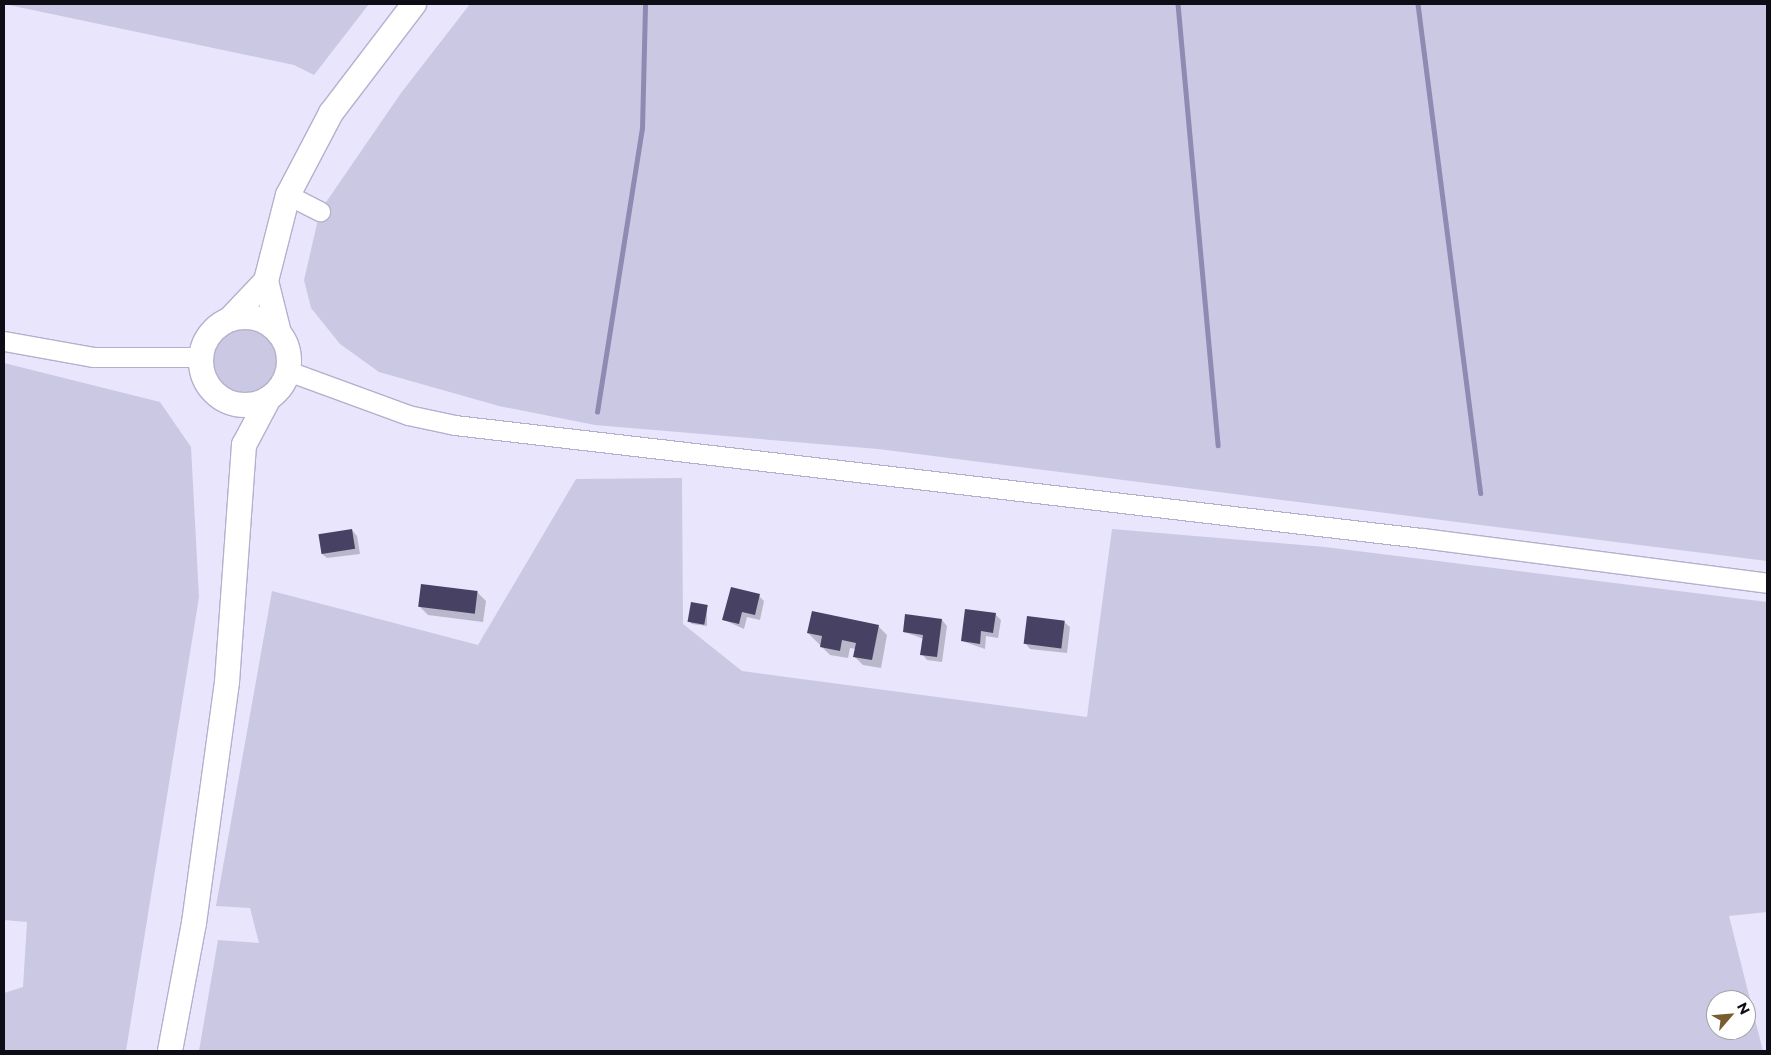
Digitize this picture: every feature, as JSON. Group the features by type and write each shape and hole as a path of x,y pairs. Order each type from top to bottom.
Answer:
{"main road":[{"path":"170,1051 194,923 228,682 244,446 269,398 288,371 289,358 279,333 266,281 288,195 332,113 413,5"},
{"path":"244,446 223,400 205,382 200,357 210,333 230,319 266,281"},
{"path":"230,319 256,318 279,333"},
{"path":"223,400 248,406 269,398"}],"street":[{"path":"288,195 320,210"},
{"path":"4,341 93,357 200,357"},
{"path":"288,371 408,415 464,426 1422,538 1767,583"}],"shaded area":[{"path":"4,4 369,4 314,75 294,65"},
{"path":"470,4 1767,4 1767,561 878,449 595,425 499,406 379,372 340,344 311,308 304,280 320,211 401,93"},
{"path":"253,327 266,333 275,342 279,348 281,362 279,376 271,387 260,395 239,397 232,395 221,387 213,376 211,355 213,348 221,337 232,329"},
{"path":"4,363 160,402 191,447 199,597 126,1051 4,1051 4,993 23,987 27,922 4,920"},
{"path":"682,478 683,624 742,671 1087,717 1112,529 1325,547 1767,602 1767,912 1729,916 1748,990 1706,990 1706,1040 1756,1040 1756,1023 1763,1051 199,1051 218,940 259,943 250,908 216,906 272,591 478,645 576,479"}],"building":[{"path":"352,529 355,549 322,554 318,534"},
{"path":"421,584 478,591 475,614 418,607"},
{"path":"731,587 760,594 755,615 742,612 739,624 722,620"},
{"path":"691,602 708,605 704,625 688,622"},
{"path":"965,609 996,613 993,633 981,631 980,644 961,641"},
{"path":"812,611 879,625 872,660 853,657 856,643 842,640 840,651 820,647 822,636 807,633"},
{"path":"905,614 942,619 937,657 920,655 923,635 903,632"},
{"path":"1027,616 1065,621 1061,648 1024,644"}],"waterway":[{"path":"597,412 642,129 645,4"},
{"path":"1178,4 1218,445"},
{"path":"1418,4 1481,493"}]}
